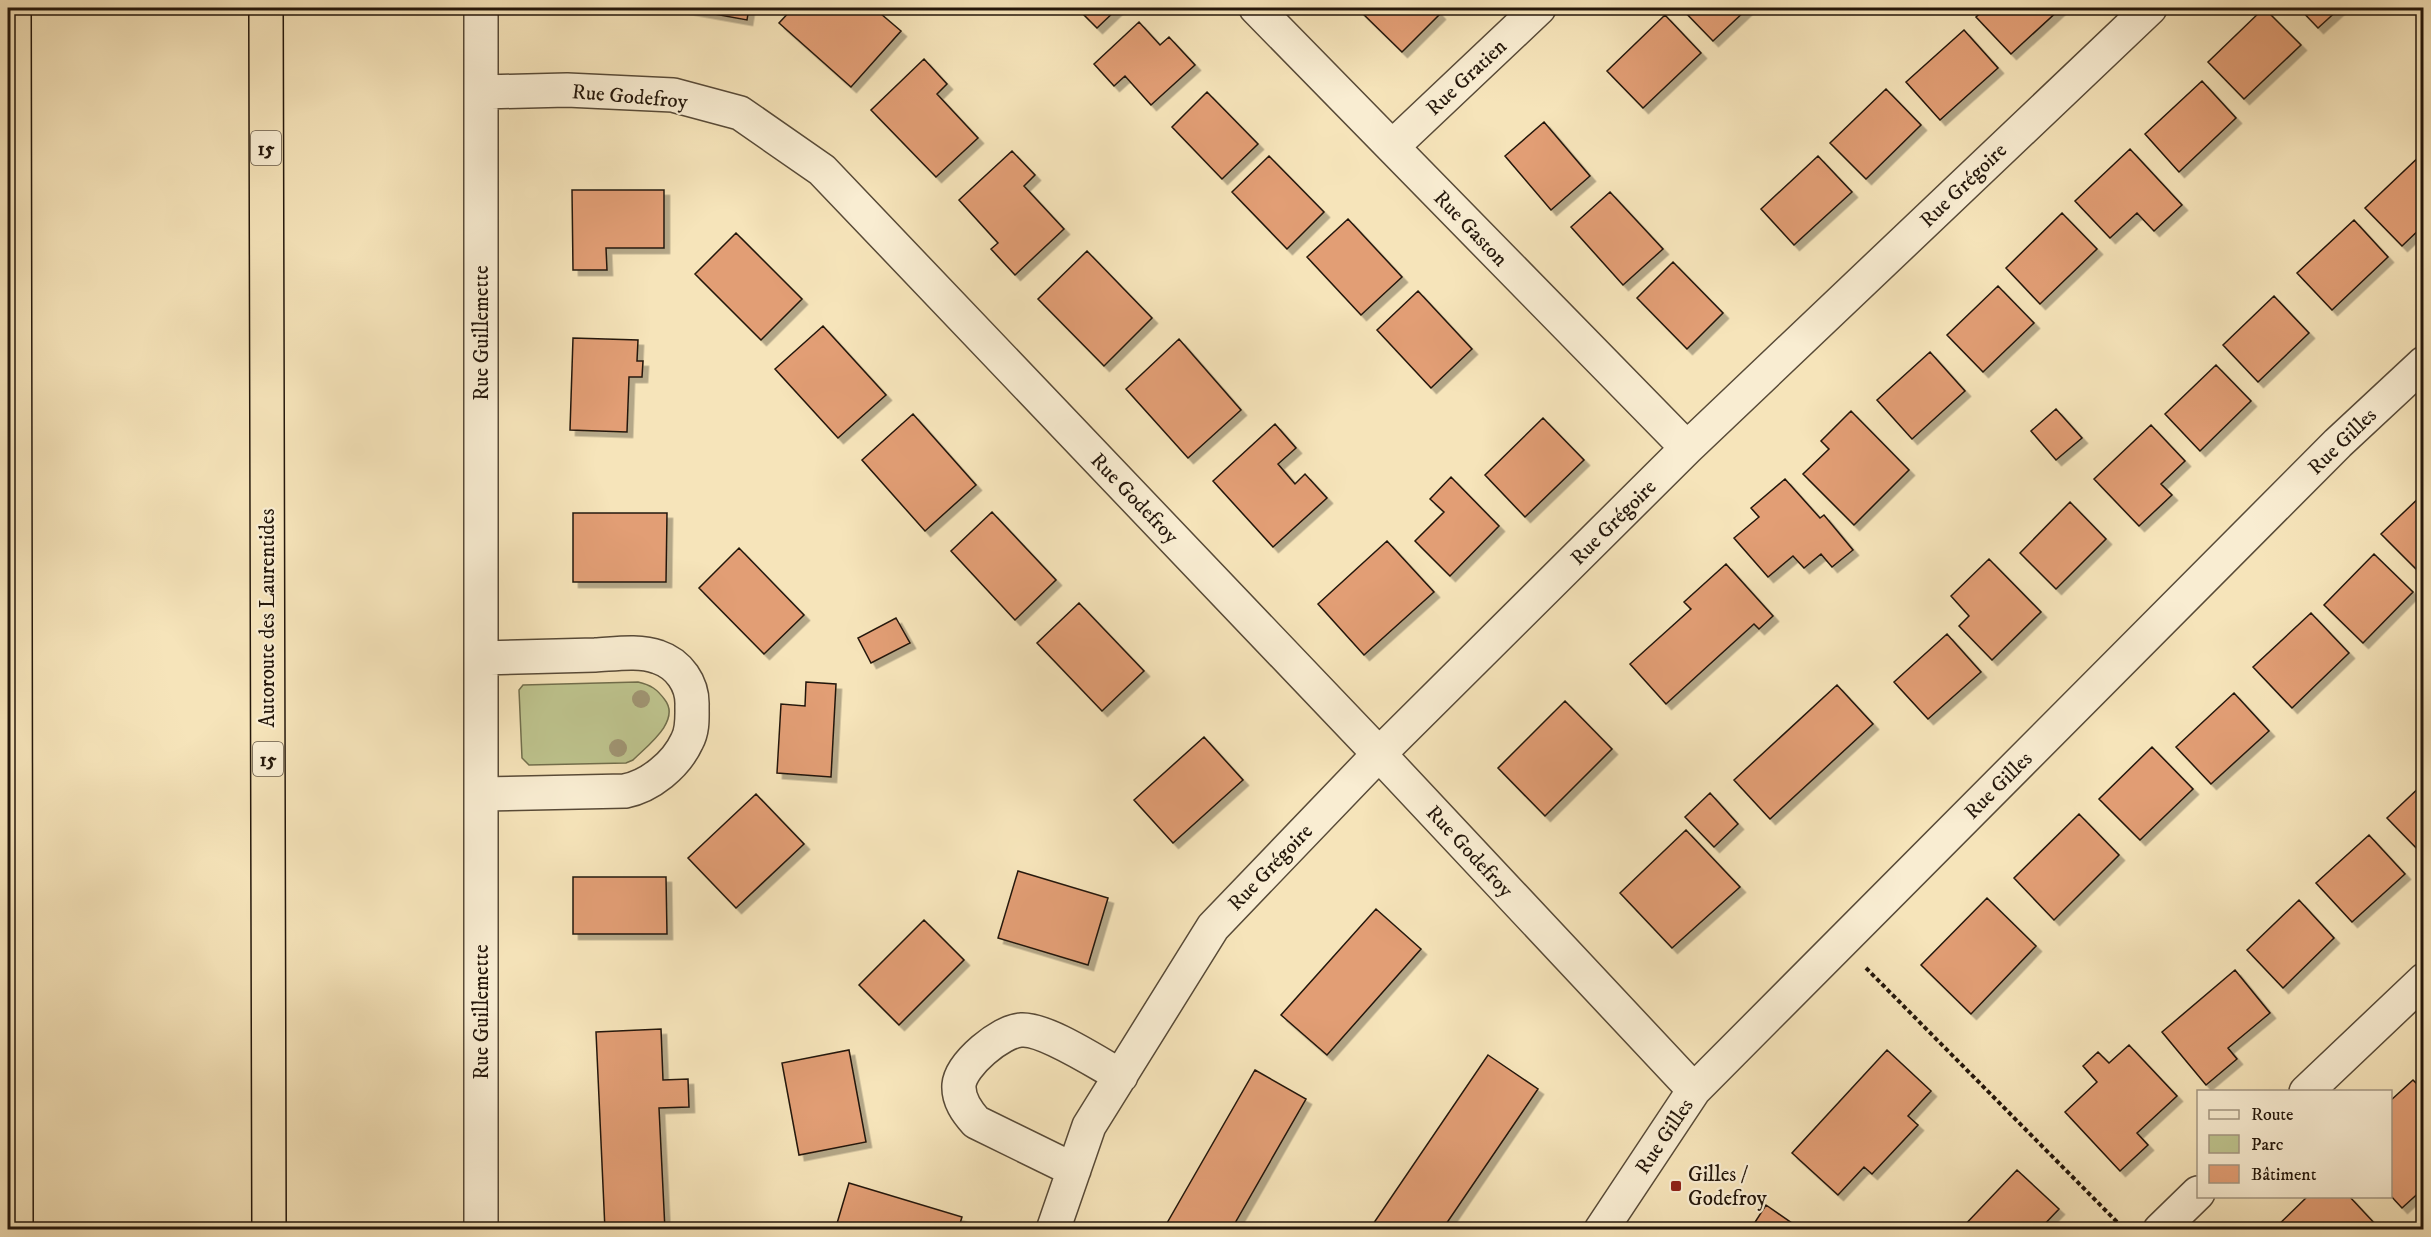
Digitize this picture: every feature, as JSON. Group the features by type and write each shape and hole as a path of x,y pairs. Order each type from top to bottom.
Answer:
{"highway":[{"path":"12,8 14,41 16,1230"},
{"name":"Autoroute des Laurentides","path":"266,8 269,1230"}],"street":[{"name":"Rue Guillemette","path":"480,8 482,92 481,1230"},
{"name":"Rue Gaston","path":"1256,8 1687,448"},
{"name":"Rue Gratien","path":"1392,147 1539,8"},
{"name":"Rue Grégoire","path":"1053,1230 1089,1126 1213,927 1379,754 1687,448 2150,8"},
{"name":"Rue Godefroy","path":"482,92 567,90 674,95 740,113 822,170 1379,754 1694,1090"},
{"name":"Rue Gilles","path":"1601,1230 1694,1090 2338,443 2424,363"},
{"path":"481,658 645,653 672,664 682,674 692,700 692,725 687,741 677,757 661,773 639,788 625,791 482,794"},
{"path":"2308,1090 2424,980"},
{"path":"1074,1170 976,1122 964,1109 959,1085 968,1065 1000,1037 1021,1030 1043,1033 1121,1076"},
{"path":"2160,1230 2197,1195"}],"path":[{"path":"1841,943 2125,1230"}],"green space":[{"path":"638,682 650,686 659,693 669,708 669,716 660,733 633,760 626,763 529,765 522,758 519,690 523,685"}],"building":[{"path":"681,8 749,8 747,20"},
{"path":"793,8 874,8 901,31 851,87 779,23"},
{"path":"1077,8 1118,8 1097,28"},
{"path":"1357,8 1434,8 1440,14 1402,52"},
{"path":"1681,8 1748,8 1713,41"},
{"path":"1986,8 2061,8 2011,54 1976,17"},
{"path":"2264,8 2301,45 2244,99 2208,62"},
{"path":"2299,8 2340,8 2318,28"},
{"path":"1665,15 1701,53 1643,108 1607,71"},
{"path":"1139,22 1160,45 1169,37 1195,65 1151,105 1125,76 1114,86 1094,64"},
{"path":"1964,30 1998,68 1940,120 1906,82"},
{"path":"924,59 947,84 937,94 978,138 936,177 871,110"},
{"path":"2202,81 2236,118 2179,172 2145,134"},
{"path":"1886,89 1921,125 1866,179 1830,143"},
{"path":"1207,92 1258,144 1222,179 1172,127"},
{"path":"1544,122 1590,176 1551,210 1505,156"},
{"path":"2130,149 2182,205 2154,231 2137,213 2110,238 2075,201"},
{"path":"1012,151 1035,175 1024,186 1064,229 1015,275 991,249 998,243 959,200"},
{"path":"2423,153 2424,225 2402,246 2365,208"},
{"path":"1269,156 1324,212 1287,249 1232,192"},
{"path":"1818,156 1852,192 1794,245 1761,209"},
{"path":"572,190 664,190 664,248 606,248 607,270 573,270"},
{"path":"1610,192 1663,249 1623,285 1571,227"},
{"path":"2062,213 2097,249 2040,304 2006,268"},
{"path":"1348,219 1402,277 1361,315 1307,257"},
{"path":"2354,220 2388,257 2332,310 2297,273"},
{"path":"736,233 802,299 761,340 695,274"},
{"path":"1087,251 1152,318 1104,366 1038,299"},
{"path":"1673,262 1723,313 1687,349 1637,298"},
{"path":"1998,286 2034,323 1983,372 1947,335"},
{"path":"1418,291 1472,349 1431,388 1377,330"},
{"path":"2274,296 2309,333 2258,382 2223,345"},
{"path":"823,326 886,395 838,438 775,369"},
{"path":"573,338 638,340 637,361 643,361 642,377 629,377 627,432 570,430"},
{"path":"1179,339 1241,410 1188,458 1126,389"},
{"path":"1930,352 1965,391 1912,439 1877,400"},
{"path":"2216,365 2251,401 2200,451 2165,414"},
{"path":"2056,409 2082,438 2056,460 2031,431"},
{"path":"1851,411 1909,470 1854,525 1803,474 1829,449 1821,441"},
{"path":"913,414 976,485 925,531 862,460"},
{"path":"1543,418 1584,460 1525,517 1485,475"},
{"path":"1275,424 1296,448 1278,464 1295,484 1305,474 1327,498 1273,547 1213,481"},
{"path":"2151,425 2185,461 2161,484 2172,495 2139,526 2094,479"},
{"path":"1451,477 1499,526 1450,576 1415,541 1444,512 1430,499"},
{"path":"1785,479 1820,518 1824,515 1853,550 1832,567 1821,554 1804,568 1793,556 1768,577 1734,538 1759,517 1751,508"},
{"path":"2424,493 2424,570 2420,573 2381,534"},
{"path":"2070,502 2106,539 2056,589 2020,553"},
{"path":"992,512 1056,580 1015,620 951,551"},
{"path":"573,513 667,513 666,582 573,582"},
{"path":"1387,541 1434,592 1364,655 1318,604"},
{"path":"739,548 804,615 764,654 699,588"},
{"path":"2374,554 2413,592 2363,643 2324,605"},
{"path":"1989,559 2041,612 1992,660 1959,626 1969,616 1951,596"},
{"path":"1726,564 1773,616 1759,629 1754,624 1666,704 1630,664 1691,609 1684,602"},
{"path":"1079,603 1144,671 1102,711 1037,643"},
{"path":"2311,613 2349,653 2292,708 2253,667"},
{"path":"896,618 910,643 871,663 858,638"},
{"path":"1947,634 1981,672 1928,719 1894,682"},
{"path":"806,682 836,684 831,777 777,773 781,704 805,706"},
{"path":"1837,685 1873,724 1770,819 1734,780"},
{"path":"2234,693 2269,731 2211,784 2176,747"},
{"path":"1565,701 1612,749 1545,816 1498,768"},
{"path":"1204,737 1243,780 1173,843 1134,800"},
{"path":"2152,747 2193,789 2140,840 2099,799"},
{"path":"2424,783 2424,852 2422,854 2387,818"},
{"path":"1710,793 1738,824 1714,847 1685,817"},
{"path":"756,794 804,844 736,908 688,858"},
{"path":"2079,814 2119,855 2054,920 2014,878"},
{"path":"1686,830 1740,887 1672,948 1620,893"},
{"path":"2369,835 2405,874 2352,922 2316,883"},
{"path":"1018,871 1108,898 1088,965 998,938"},
{"path":"573,877 666,877 667,934 573,934"},
{"path":"1987,898 2036,946 1971,1014 1921,965"},
{"path":"2299,900 2334,938 2283,988 2247,950"},
{"path":"1376,909 1421,949 1327,1055 1281,1015"},
{"path":"924,920 964,960 899,1025 859,985"},
{"path":"2235,970 2270,1013 2228,1048 2237,1059 2206,1085 2162,1032"},
{"path":"661,1029 663,1080 688,1079 689,1107 659,1108 665,1230 605,1230 596,1032"},
{"path":"2129,1045 2177,1096 2137,1133 2148,1145 2120,1171 2065,1112 2097,1082 2083,1066 2098,1052 2109,1063"},
{"path":"849,1050 866,1142 799,1155 782,1063"},
{"path":"1887,1050 1931,1091 1908,1116 1918,1125 1872,1174 1864,1167 1838,1195 1792,1153"},
{"path":"1488,1055 1538,1089 1442,1230 1369,1230"},
{"path":"1255,1070 1306,1099 1231,1230 1163,1230"},
{"path":"2413,1080 2424,1091 2424,1188 2402,1208 2392,1197 2392,1099"},
{"path":"2017,1170 2059,1209 2039,1230 1960,1230"},
{"path":"849,1183 962,1217 958,1230 835,1230"},
{"path":"2306,1198 2351,1198 2377,1226 2374,1230 2273,1230"},
{"path":"1766,1205 1802,1230 1750,1230"}],"place":[{"name":"Gilles / Godefroy","path":"1676,1186"}]}
